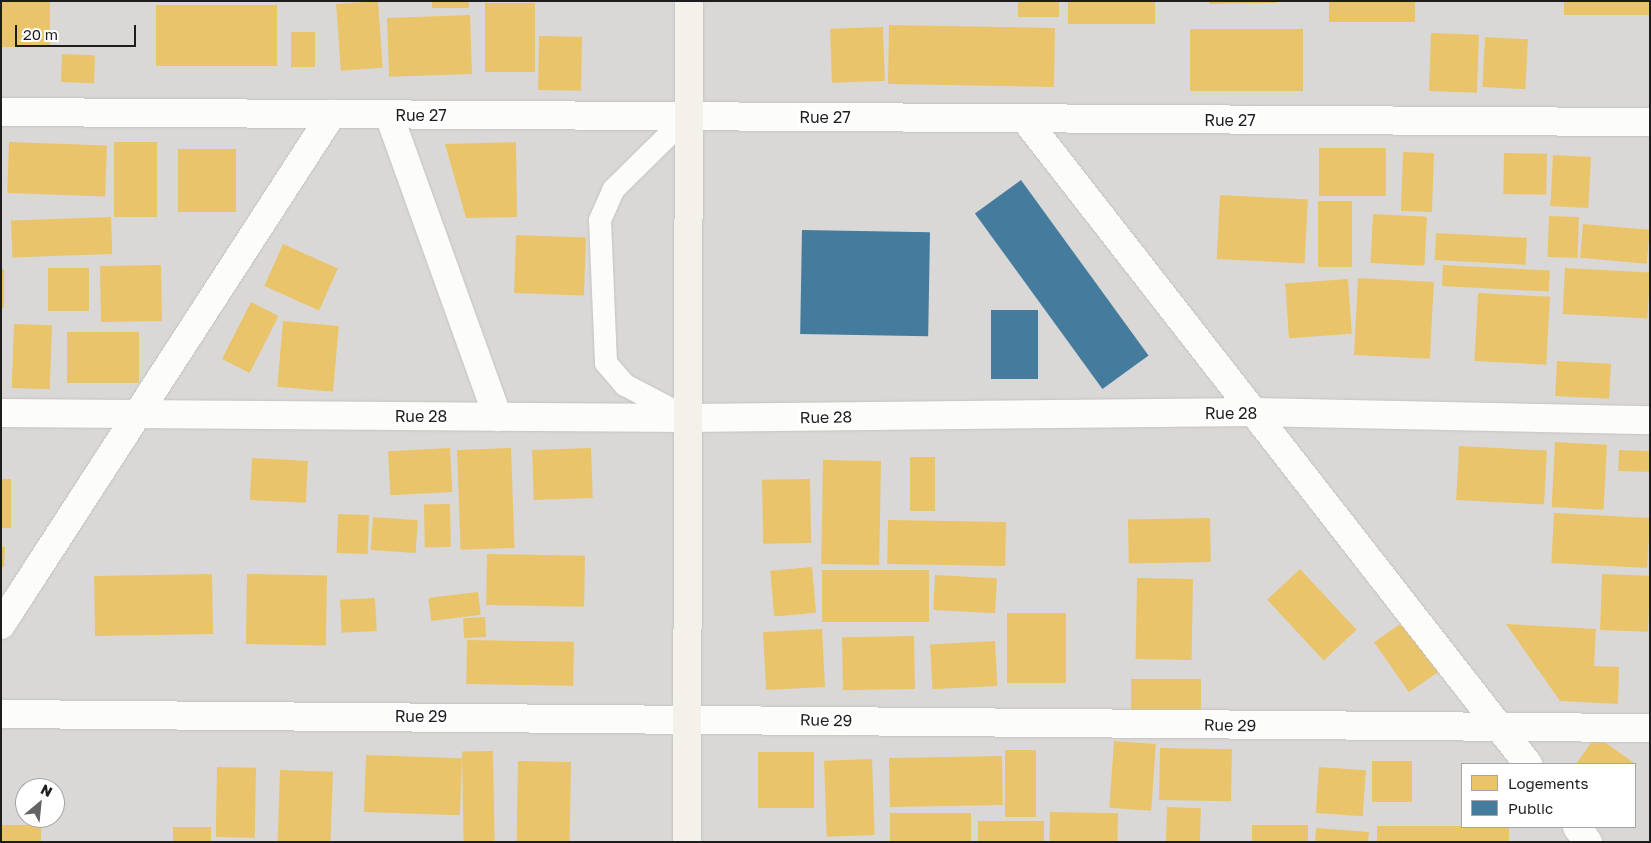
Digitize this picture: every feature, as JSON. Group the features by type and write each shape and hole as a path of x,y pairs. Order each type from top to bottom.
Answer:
{"main road":[{"path":"687,842 689,1"}],"street":[{"name":"Rue 27","path":"1,112 1650,122"},
{"path":"1,626 332,114"},
{"path":"389,115 498,417"},
{"path":"1026,118 1527,763"},
{"name":"Rue 28","path":"1,413 688,418 1254,412 1650,420"},
{"name":"Rue 29","path":"1,714 687,718 1500,728 1650,728"},
{"path":"1578,828 1588,842"}],"lane":[{"path":"688,116 614,189 600,220 606,363 625,385 688,418"}],"shaded area":[{"path":"1,1 1650,1 1650,842 1,842"},
{"path":"1023,170 1181,387 767,391 764,172"}],"building: Logements":[{"path":"2,1 50,1 50,47 2,47"},
{"path":"378,1 383,68 341,71 336,4"},
{"path":"432,1 469,1 469,8 432,8"},
{"path":"1018,1 1059,1 1059,17 1018,17"},
{"path":"1068,1 1155,1 1155,24 1068,24"},
{"path":"1209,1 1276,1 1276,3 1209,4"},
{"path":"1329,1 1415,1 1415,22 1329,22"},
{"path":"1564,1 1650,1 1650,15 1564,15"},
{"path":"485,3 535,3 535,72 485,72"},
{"path":"156,5 277,5 277,66 156,66"},
{"path":"470,15 472,74 389,77 387,18"},
{"path":"889,25 1055,28 1054,87 888,84"},
{"path":"883,27 885,81 832,83 830,29"},
{"path":"1190,29 1303,29 1303,91 1190,91"},
{"path":"291,32 315,32 315,67 291,67"},
{"path":"1431,33 1479,35 1477,93 1429,91"},
{"path":"539,36 582,37 581,91 538,90"},
{"path":"1485,37 1528,39 1525,89 1482,87"},
{"path":"62,54 95,55 94,83 61,82"},
{"path":"9,142 107,145 105,196 7,193"},
{"path":"114,142 157,142 157,217 114,217"},
{"path":"516,142 517,217 466,218 445,144"},
{"path":"1319,148 1386,148 1386,196 1319,196"},
{"path":"178,149 236,149 236,212 178,212"},
{"path":"1403,152 1434,153 1432,212 1401,211"},
{"path":"1504,153 1547,154 1546,195 1503,194"},
{"path":"1553,155 1591,157 1588,208 1550,206"},
{"path":"1220,195 1308,200 1305,264 1217,259"},
{"path":"1318,201 1352,201 1352,267 1318,267"},
{"path":"1373,214 1427,217 1424,266 1370,263"},
{"path":"1549,216 1579,217 1578,258 1548,257"},
{"path":"111,217 112,254 12,257 11,220"},
{"path":"1583,224 1650,230 1647,264 1580,258"},
{"path":"1436,233 1527,238 1525,265 1435,260"},
{"path":"516,235 586,237 584,295 514,293"},
{"path":"283,244 338,268 319,310 264,286"},
{"path":"161,265 162,321 101,322 100,266"},
{"path":"1443,265 1550,271 1549,292 1442,286"},
{"path":"48,268 89,268 89,311 48,311"},
{"path":"1565,268 1650,272 1647,318 1563,314"},
{"path":"1,269 4,269 4,308 1,308"},
{"path":"1358,278 1434,282 1430,359 1354,355"},
{"path":"1348,279 1352,334 1289,338 1285,283"},
{"path":"1478,293 1550,297 1546,365 1474,361"},
{"path":"251,302 279,316 250,373 222,359"},
{"path":"283,321 339,326 333,392 277,387"},
{"path":"14,324 52,325 50,389 12,388"},
{"path":"67,332 139,332 139,383 67,383"},
{"path":"1557,361 1611,364 1609,399 1555,396"},
{"path":"1555,442 1607,445 1604,510 1552,507"},
{"path":"1459,446 1547,451 1544,505 1456,500"},
{"path":"450,448 452,492 390,495 388,451"},
{"path":"511,448 514,548 461,550 457,450"},
{"path":"591,448 593,498 534,500 532,450"},
{"path":"1619,450 1650,451 1649,472 1618,471"},
{"path":"910,457 935,457 935,511 910,511"},
{"path":"252,458 308,461 306,503 250,500"},
{"path":"823,460 881,461 879,565 821,564"},
{"path":"1,479 11,479 11,528 1,528"},
{"path":"810,479 811,543 763,544 762,480"},
{"path":"424,504 450,504 451,547 425,547"},
{"path":"1554,513 1650,518 1647,568 1551,563"},
{"path":"338,514 369,515 368,554 337,553"},
{"path":"373,517 418,520 416,553 371,550"},
{"path":"1210,518 1211,562 1129,563 1128,519"},
{"path":"888,520 1006,522 1005,566 887,564"},
{"path":"1,547 5,547 4,567 1,567"},
{"path":"487,554 585,556 584,607 486,605"},
{"path":"812,567 816,613 774,616 770,571"},
{"path":"1300,569 1357,630 1324,660 1267,600"},
{"path":"822,570 929,570 929,622 822,622"},
{"path":"212,574 213,634 95,636 94,576"},
{"path":"247,574 327,575 326,645 246,644"},
{"path":"1602,574 1650,576 1648,632 1600,630"},
{"path":"935,575 997,578 995,613 933,610"},
{"path":"1137,578 1193,579 1192,660 1136,659"},
{"path":"478,592 481,615 431,621 428,598"},
{"path":"375,598 377,631 342,633 340,600"},
{"path":"1007,613 1066,613 1066,683 1007,683"},
{"path":"485,617 486,637 464,638 463,618"},
{"path":"1406,620 1441,670 1409,692 1374,642"},
{"path":"1506,624 1596,629 1594,666 1619,667 1618,704 1560,701"},
{"path":"822,629 825,687 766,690 763,632"},
{"path":"914,636 915,689 843,690 842,637"},
{"path":"467,640 574,642 573,686 466,684"},
{"path":"995,641 997,686 932,689 930,644"},
{"path":"1131,679 1201,679 1201,713 1131,713"},
{"path":"1596,736 1634,763 1577,763"},
{"path":"1114,741 1156,744 1151,811 1109,808"},
{"path":"1160,748 1232,749 1231,801 1159,800"},
{"path":"1005,750 1036,750 1036,817 1005,817"},
{"path":"493,751 495,842 464,842 462,752"},
{"path":"758,752 814,752 814,808 758,808"},
{"path":"366,755 462,758 460,815 364,812"},
{"path":"1002,756 1003,805 890,807 889,758"},
{"path":"872,759 875,835 827,837 824,761"},
{"path":"518,761 571,762 570,842 517,842"},
{"path":"1372,761 1412,761 1412,802 1372,802"},
{"path":"217,767 256,768 255,838 216,837"},
{"path":"1319,767 1366,770 1363,816 1316,813"},
{"path":"280,770 333,772 331,842 277,842"},
{"path":"1167,807 1201,808 1200,842 1166,841"},
{"path":"1050,812 1118,813 1117,842 1049,842"},
{"path":"890,813 971,813 971,842 890,842"},
{"path":"978,821 1044,821 1044,842 978,842"},
{"path":"1,825 15,825 15,828 41,828 41,842 1,842"},
{"path":"1252,825 1308,825 1308,842 1252,842"},
{"path":"1377,826 1509,828 1509,842 1377,842"},
{"path":"173,827 211,827 211,842 173,842"},
{"path":"1316,828 1369,832 1368,842 1315,842"}],"building: Public":[{"path":"1021,180 1149,356 1102,389 975,214"},
{"path":"802,230 930,232 928,336 800,334"},
{"path":"991,310 1038,310 1038,379 991,379"}]}
